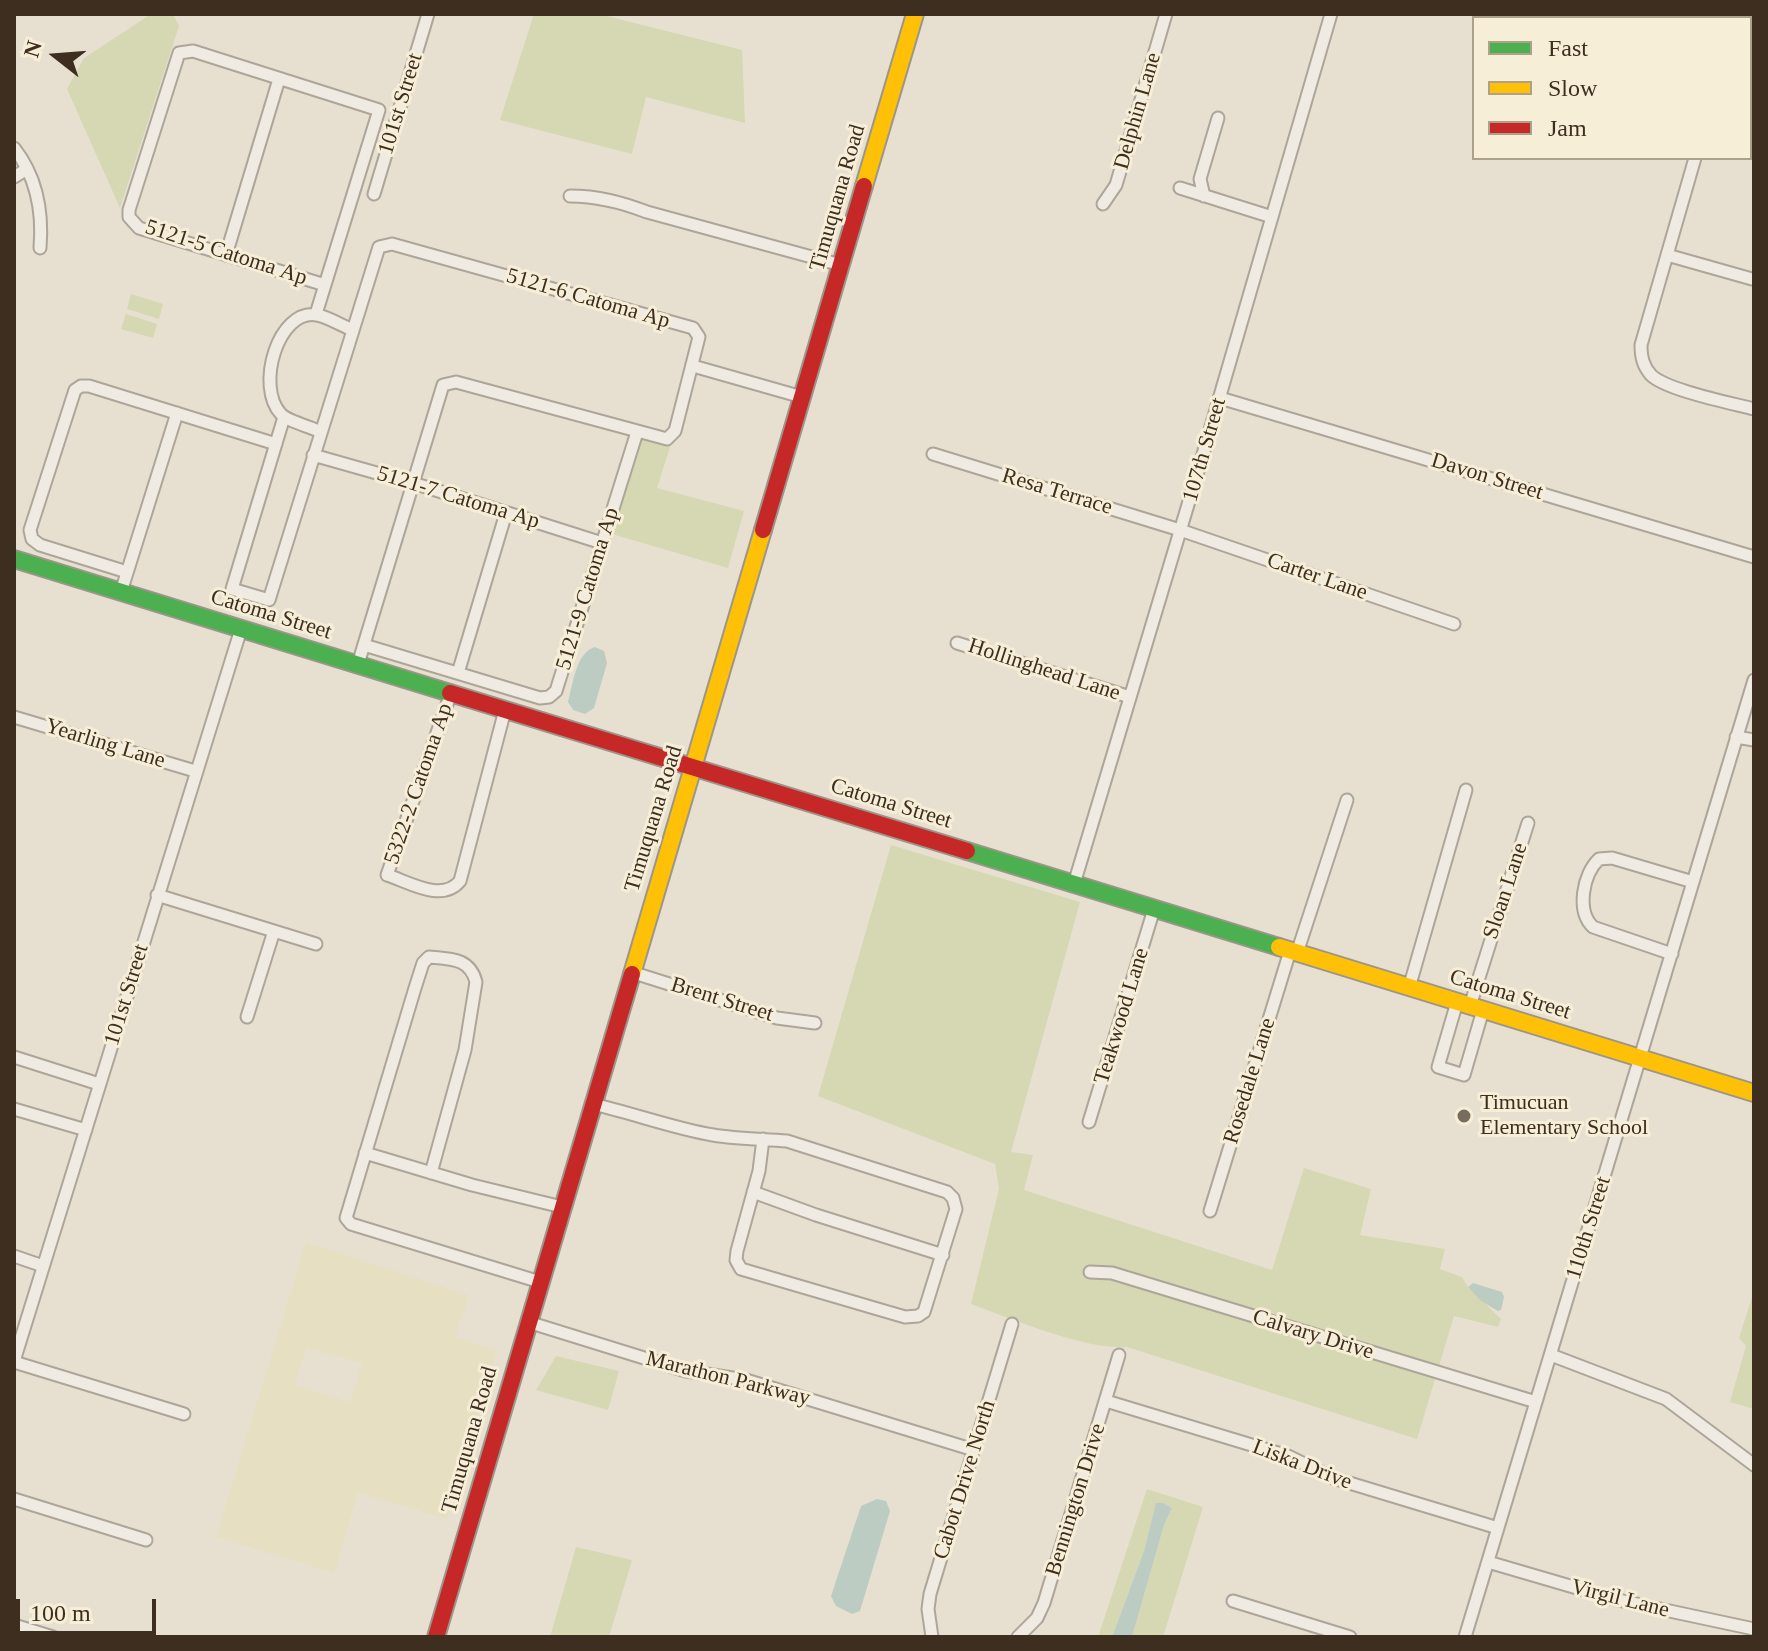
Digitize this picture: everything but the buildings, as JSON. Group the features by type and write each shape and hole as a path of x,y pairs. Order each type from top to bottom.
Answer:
{"street":[{"name":"101st Street","path":"374,194 428,14"},
{"name":"Timuquana Road","path":"436,1637 915,14"},
{"name":"Delphin Lane","path":"1103,204 1116,185 1166,14"},
{"name":"107th Street","path":"1074,884 1331,14"},
{"name":"5121-5 Catoma Ap","path":"185,50 279,79 379,110 325,285 139,228 129,217 166,87 179,53 185,50"},
{"path":"226,255 279,79"},
{"path":"1204,196 1200,179 1218,118"},
{"path":"14,148 27,169 39,201 42,224 40,248"},
{"path":"1694,160 1641,345 1644,367 1659,382 1754,409"},
{"path":"14,177 27,169"},
{"path":"1180,188 1272,217"},
{"path":"570,196 594,196 622,202 647,212 841,265"},
{"name":"5121-6 Catoma Ap","path":"276,444 232,589 269,600 379,247 392,244 693,328 699,337 700,344 675,431 672,436 661,439 456,382 448,382 439,390 358,664"},
{"path":"1667,255 1752,279"},
{"path":"316,314 325,285"},
{"path":"321,432 284,417 273,403 269,390 270,364 275,348 293,323 316,314 352,330"},
{"path":"693,366 802,397"},
{"path":"127,572 40,545 32,539 30,530 75,390 89,386 276,444 284,417"},
{"name":"Davon Street","path":"1220,398 1754,557"},
{"path":"121,592 177,413"},
{"name":"5121-9 Catoma Ap","path":"364,645 540,698 549,697 556,691 637,432"},
{"name":"Resa Terrace","path":"933,454 1180,530"},
{"name":"5121-7 Catoma Ap","path":"313,455 602,543"},
{"path":"458,673 506,513"},
{"name":"Carter Lane","path":"1180,530 1454,624"},
{"name":"Catoma Street","path":"14,559 1754,1093"},
{"name":"101st Street","path":"14,1362 241,629"},
{"name":"Hollinghead Lane","path":"957,643 1130,697"},
{"name":"110th Street","path":"1465,1637 1754,680"},
{"name":"5322-2 Catoma Ap","path":"451,693 387,875 440,892 454,888 460,881 505,710"},
{"name":"Yearling Lane","path":"14,717 195,771"},
{"path":"1736,737 1754,740"},
{"path":"1409,988 1466,790"},
{"name":"Rosedale Lane","path":"1210,1211 1347,800"},
{"name":"Sloan Lane","path":"1470,1006 1528,823"},
{"path":"1672,954 1593,927 1583,912 1589,872 1599,859 1612,858 1693,882"},
{"path":"157,895 316,944"},
{"name":"Teakwood Lane","path":"1089,1122 1154,909"},
{"path":"247,1017 274,931"},
{"path":"431,1173 465,1050 476,982 470,967 456,960 429,957 423,963 346,1218 348,1222 540,1282"},
{"name":"Brent Street","path":"631,972 777,1018 815,1023"},
{"path":"1470,1006 1464,1075 1438,1067 1470,1006"},
{"path":"14,1057 99,1084"},
{"path":"592,1104 712,1135 763,1139 787,1141 947,1192 953,1198 956,1209 924,1312 911,1318 741,1269 736,1260 737,1251 759,1171 763,1139"},
{"path":"14,1109 86,1130"},
{"path":"365,1153 562,1207"},
{"path":"753,1192 943,1255"},
{"path":"14,1256 43,1266"},
{"name":"Calvary Drive","path":"1090,1272 1112,1273 1536,1402"},
{"name":"Marathon Parkway","path":"528,1322 686,1371 746,1380 974,1450"},
{"name":"Cabot Drive North","path":"932,1637 928,1609 930,1594 1012,1324"},
{"name":"Bennington Drive","path":"1018,1637 1037,1618 1044,1603 1119,1355"},
{"path":"1551,1355 1666,1399 1754,1465"},
{"path":"14,1362 184,1414"},
{"name":"Liska Drive","path":"1106,1401 1288,1456 1333,1478 1498,1528"},
{"path":"14,1499 146,1540"},
{"name":"Virgil Lane","path":"1488,1562 1586,1593 1754,1629"},
{"path":"1233,1601 1350,1637"},
{"path":"14,1625 53,1637"}],"shaded area":[{"path":"595,647 604,651 607,663 594,708 585,714 573,710 568,702 579,662"},
{"path":"306,1242 469,1295 455,1337 497,1350 447,1519 358,1493 334,1573 216,1537","holes":["306,1348 362,1363 350,1402 295,1385"]},
{"path":"1473,1283 1502,1292 1501,1310 1481,1301 1468,1287"},
{"path":"877,1499 886,1501 890,1511 860,1611 852,1614 836,1606 831,1596 861,1506"},
{"path":"1156,1503 1172,1508 1164,1525 1132,1637 1112,1637 1144,1551"}],"green space":[{"path":"151,14 173,14 179,26 120,208 67,89 84,58"},
{"path":"534,14 599,14 742,50 745,123 646,97 632,154 500,120"},
{"path":"131,294 163,304 159,319 127,309"},
{"path":"126,314 157,324 153,338 121,329"},
{"path":"641,440 671,444 657,488 744,511 728,568 612,534"},
{"path":"891,845 1080,902 1011,1152 1033,1155 1024,1190 1272,1270 1304,1168 1371,1189 1360,1235 1445,1249 1440,1269 1462,1277 1468,1287 1501,1319 1498,1327 1454,1316 1417,1439 1127,1347 1091,1344 1049,1332 971,1304 999,1189 995,1164 818,1096"},
{"path":"1754,1291 1754,1409 1730,1402 1746,1346 1739,1338"},
{"path":"556,1356 619,1371 608,1410 536,1390"},
{"path":"1147,1489 1203,1507 1163,1637 1132,1637 1164,1525 1172,1508 1163,1503 1156,1504 1144,1551 1112,1637 1098,1637"},
{"path":"576,1547 632,1560 609,1637 550,1637"}],"traffic: fast":[{"path":"14,559 450,693"},
{"path":"967,851 1279,947"}],"traffic: slow":[{"path":"864,186 915,14"},
{"path":"632,974 763,530"},
{"path":"1279,947 1754,1093"}],"traffic: jam":[{"path":"763,530 864,186"},
{"path":"450,693 967,851"},
{"path":"436,1637 632,974"}],"place":[{"name":"Timucuan Elementary School","path":"1464,1116"}]}
